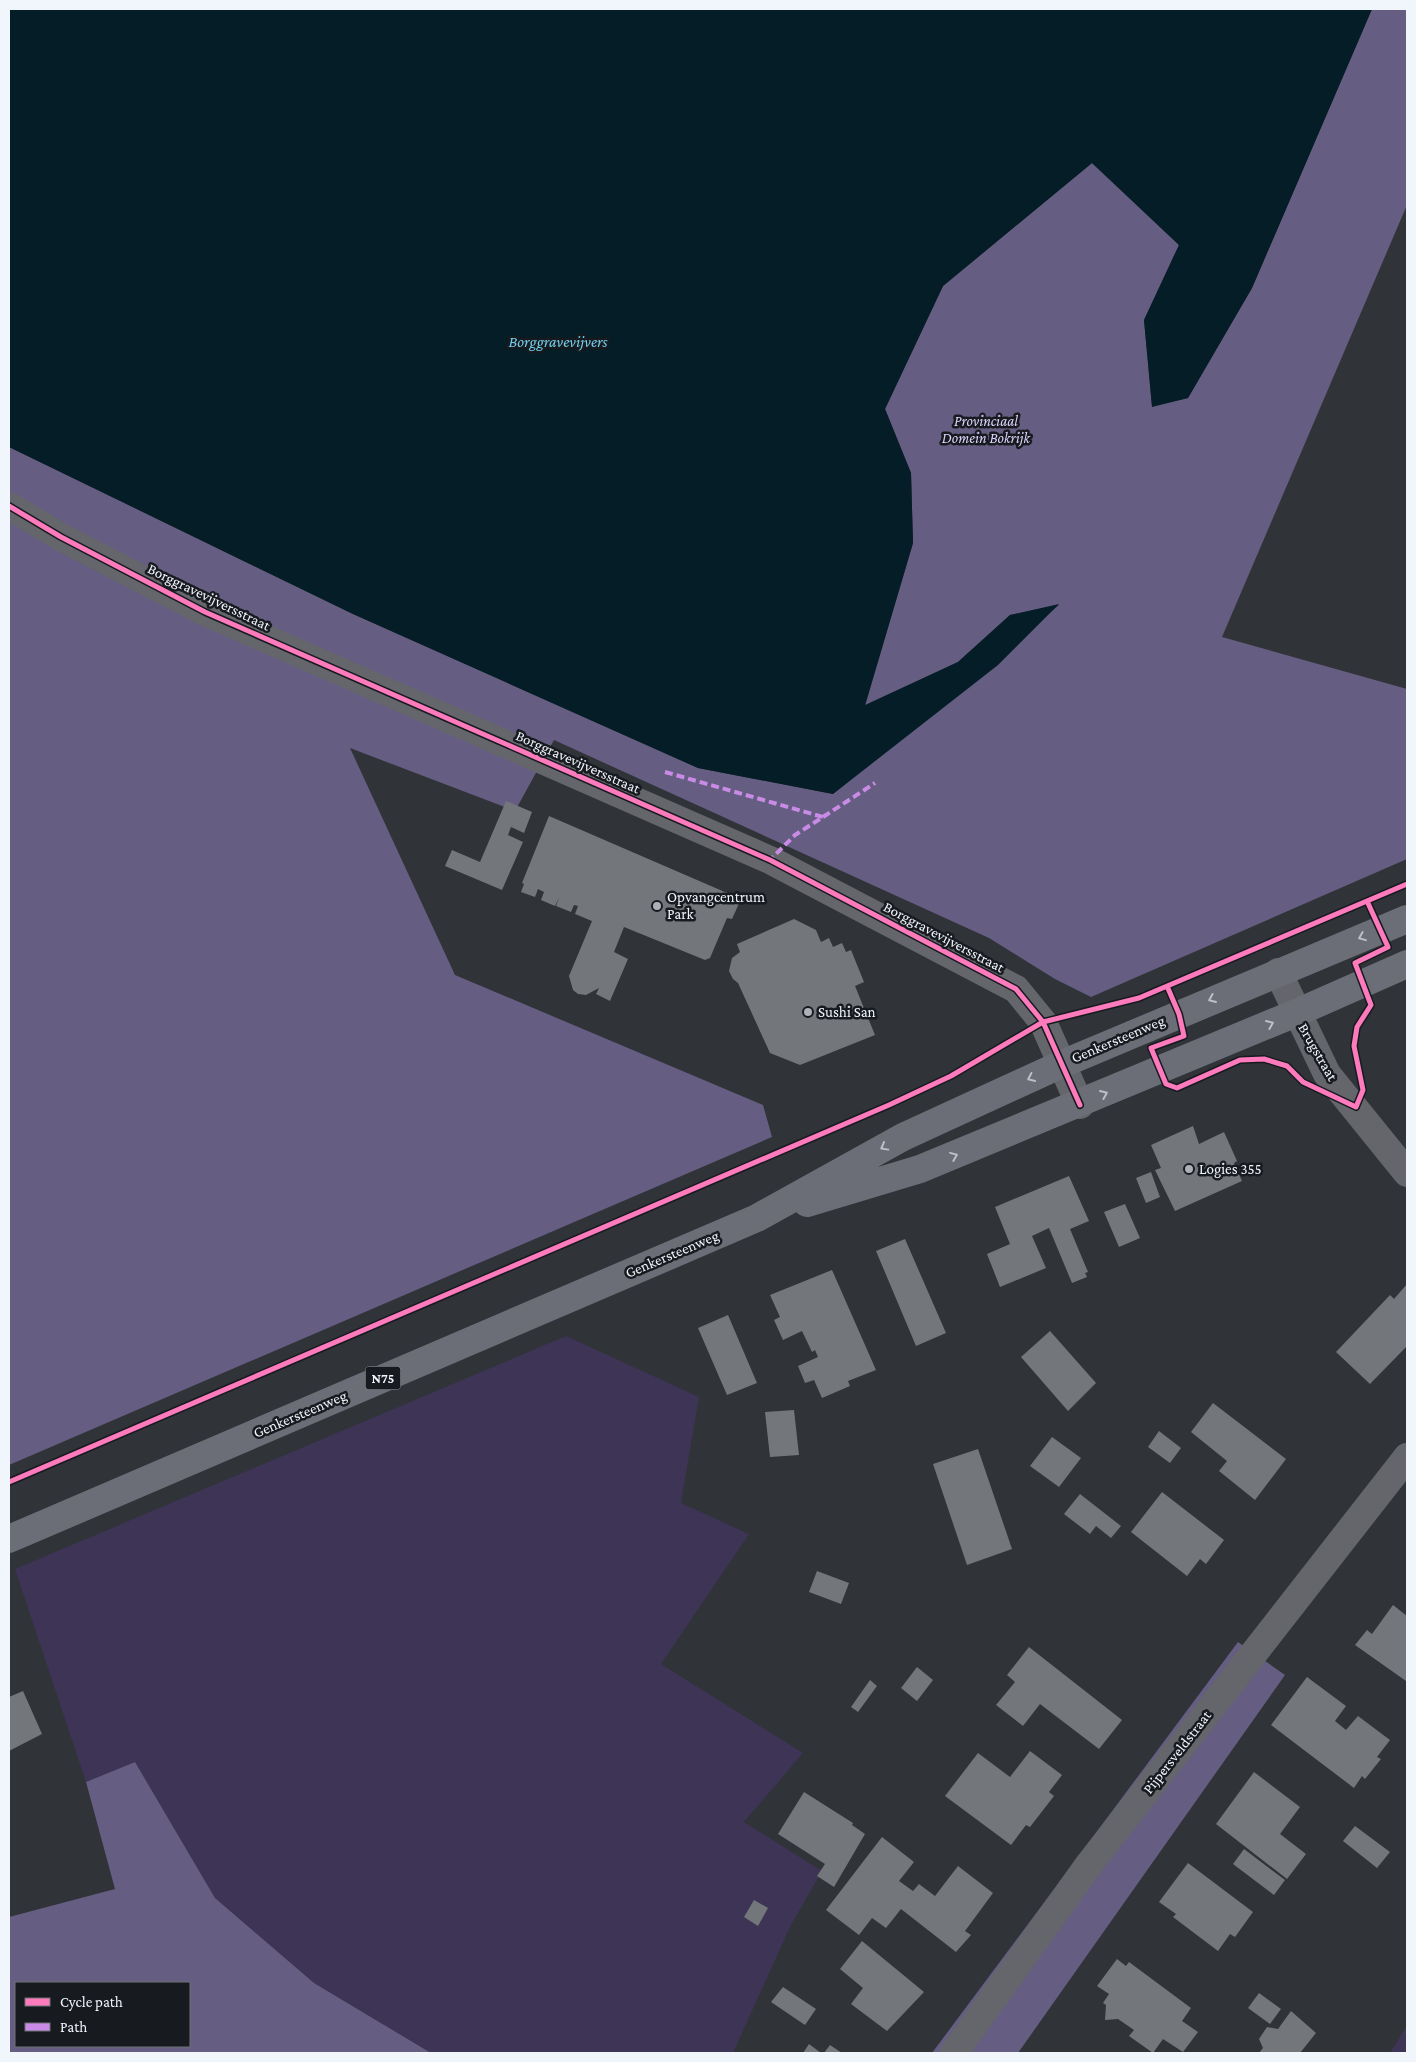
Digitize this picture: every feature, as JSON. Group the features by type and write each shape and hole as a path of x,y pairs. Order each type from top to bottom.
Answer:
{"main road":[{"name":"Genkersteenweg","path":"9,1539 757,1218 903,1137 1062,1064 1407,919"},
{"name":"Genkersteenweg","path":"757,1218 920,1169 1080,1104 1407,964"}],"street":[{"name":"Borggravevijversstraat","path":"9,506 61,537 205,612 770,860 1016,989 1043,1022 1080,1104"},
{"name":"Brugstraat","path":"1278,972 1296,1013 1327,1074 1407,1172"},
{"name":"Pijpersveldstraat","path":"954,2053 1090,1863 1407,1457"}],"shaded area":[{"path":"566,1336 699,1397 681,1503 749,1534 661,1664 803,1753 744,1822 822,1871 790,1927 733,2053 431,2053 314,1983 215,1898 135,1762 86,1782 15,1569"},
{"path":"1407,2025 1407,2053 1390,2053"}],"green space":[{"name":"Provinciaal Domein Bokrijk","path":"1372,9 1407,9 1407,205 1222,637 1407,689 1407,859 1091,997 1055,979 989,938 554,740 515,811 350,748 455,975 763,1105 772,1137 9,1465 9,447 353,614 698,768 833,794 1059,605 1010,615 958,662 865,706 913,543 911,473 885,409 943,286 1092,163 1179,245 1144,320 1152,406 1188,398 1252,288"},
{"path":"1238,1642 1285,1675 1018,2053 932,2053"},
{"path":"135,1762 215,1898 314,1983 431,2053 9,2053 9,1917 115,1889 86,1782"}],"water":[{"name":"Borggravevijvers","path":"9,9 1372,9 1252,288 1188,398 1152,407 1144,320 1179,245 1092,163 943,286 885,409 911,473 913,543 865,705 958,662 1010,615 1059,604 998,665 833,794 698,768 353,614 9,447"}],"building":[{"path":"506,801 532,812 524,833 511,827 508,835 523,842 502,890 445,866 452,850 480,862"},
{"name":"Opvangcentrum Park","path":"549,816 741,899 732,919 727,918 710,958 705,960 624,927 614,952 628,959 610,1001 596,994 599,988 586,995 578,994 573,990 569,976 592,921 575,914 578,906 574,905 571,912 556,906 559,898 555,906 541,900 544,892 538,889 535,897 521,892 524,884 522,883"},
{"name":"Sushi San","path":"794,919 816,930 821,942 829,938 833,947 842,943 846,952 851,950 864,982 855,986 875,1035 800,1065 770,1053 738,983 733,979 729,971 732,958 740,952 737,944"},
{"name":"Logies 355","path":"1193,1126 1199,1144 1224,1132 1237,1161 1234,1163 1242,1181 1175,1211 1155,1170 1161,1168 1151,1145"},
{"path":"1151,1172 1160,1197 1146,1203 1136,1178"},
{"path":"1069,1176 1089,1221 1070,1229 1088,1272 1085,1273 1087,1277 1072,1283 1049,1228 1032,1236 1046,1268 1000,1287 987,1254 1010,1244 995,1207"},
{"path":"1125,1204 1140,1238 1119,1247 1104,1212"},
{"path":"905,1239 946,1333 916,1346 876,1251"},
{"path":"832,1270 876,1370 848,1381 850,1386 822,1398 814,1380 805,1383 798,1366 818,1357 815,1350 812,1352 802,1331 783,1340 774,1320 780,1317 770,1295"},
{"path":"1407,1284 1407,1346 1370,1384 1336,1352 1390,1295 1394,1299"},
{"path":"728,1315 757,1383 727,1395 698,1328"},
{"path":"1050,1331 1096,1383 1068,1411 1021,1357"},
{"path":"1213,1403 1286,1459 1255,1500 1219,1471 1227,1461 1191,1432"},
{"path":"794,1410 799,1455 770,1457 765,1412"},
{"path":"1159,1431 1181,1448 1170,1463 1148,1447"},
{"path":"1052,1437 1081,1458 1059,1487 1030,1466"},
{"path":"978,1449 1012,1549 967,1565 933,1464"},
{"path":"1162,1492 1224,1540 1206,1564 1200,1559 1187,1576 1131,1532"},
{"path":"1080,1494 1121,1526 1111,1538 1096,1526 1090,1534 1064,1514"},
{"path":"817,1571 849,1583 841,1604 809,1592"},
{"path":"1393,1605 1407,1616 1406,1681 1355,1645 1367,1630 1372,1634"},
{"path":"1029,1647 1122,1720 1099,1749 1040,1704 1023,1726 996,1705 1015,1682 1007,1675"},
{"path":"917,1667 933,1680 917,1701 901,1688"},
{"path":"1307,1677 1346,1706 1335,1721 1346,1730 1358,1716 1390,1740 1377,1757 1381,1759 1365,1779 1362,1776 1354,1788 1271,1725"},
{"path":"870,1680 877,1686 858,1712 851,1707"},
{"path":"23,1691 42,1734 9,1751 9,1697"},
{"path":"1030,1751 1062,1775 1049,1792 1054,1796 1030,1827 1026,1825 1011,1845 945,1796 978,1753 1010,1777"},
{"path":"1254,1772 1300,1807 1280,1834 1306,1854 1287,1879 1216,1824"},
{"path":"804,1792 853,1823 852,1825 865,1834 834,1887 817,1876 825,1864 778,1834"},
{"path":"1355,1826 1390,1852 1377,1868 1343,1841"},
{"path":"882,1837 914,1862 899,1881 913,1891 919,1884 935,1896 958,1866 993,1893 965,1931 971,1935 956,1952 901,1909 886,1928 872,1918 859,1935 826,1910"},
{"path":"1244,1849 1285,1880 1274,1895 1233,1864"},
{"path":"1188,1863 1253,1912 1235,1937 1230,1934 1218,1951 1173,1917 1176,1914 1159,1902"},
{"path":"754,1900 768,1908 758,1926 744,1917"},
{"path":"862,1941 924,1992 887,2031 851,2004 863,1988 840,1969"},
{"path":"1117,1959 1126,1966 1129,1962 1191,2008 1182,2021 1198,2032 1183,2052 1163,2039 1153,2053 1129,2036 1134,2030 1118,2019 1105,2020 1106,2005 1103,2003 1109,1994 1097,1986"},
{"path":"783,1987 816,2009 805,2025 771,2002"},
{"path":"1259,1993 1281,2009 1270,2024 1248,2008"},
{"path":"1291,2011 1316,2033 1300,2053 1259,2053 1263,2048 1259,2039 1267,2027 1278,2029"},
{"path":"809,2044 821,2053 803,2053"},
{"path":"830,2045 842,2053 824,2053"}],"marked path":[{"path":"665,772 823,817 795,835 770,860"},
{"path":"823,817 875,783"}],"cycle path":[{"path":"9,506 61,537 205,612 770,860 1016,989 1043,1022 1080,1105"},
{"path":"9,1482 889,1105 951,1076 1043,1022 1139,998 1407,884"},
{"path":"1167,986 1179,1014 1184,1036 1151,1048 1166,1084 1177,1088 1240,1060 1264,1059 1287,1066 1303,1082 1356,1107 1363,1090 1354,1046 1357,1027 1371,1005 1355,963 1388,947 1367,901"}],"place":[{"name":"Opvangcentrum Park","path":"657,906"},
{"name":"Sushi San","path":"808,1012"},
{"name":"Logies 355","path":"1189,1169"}]}
